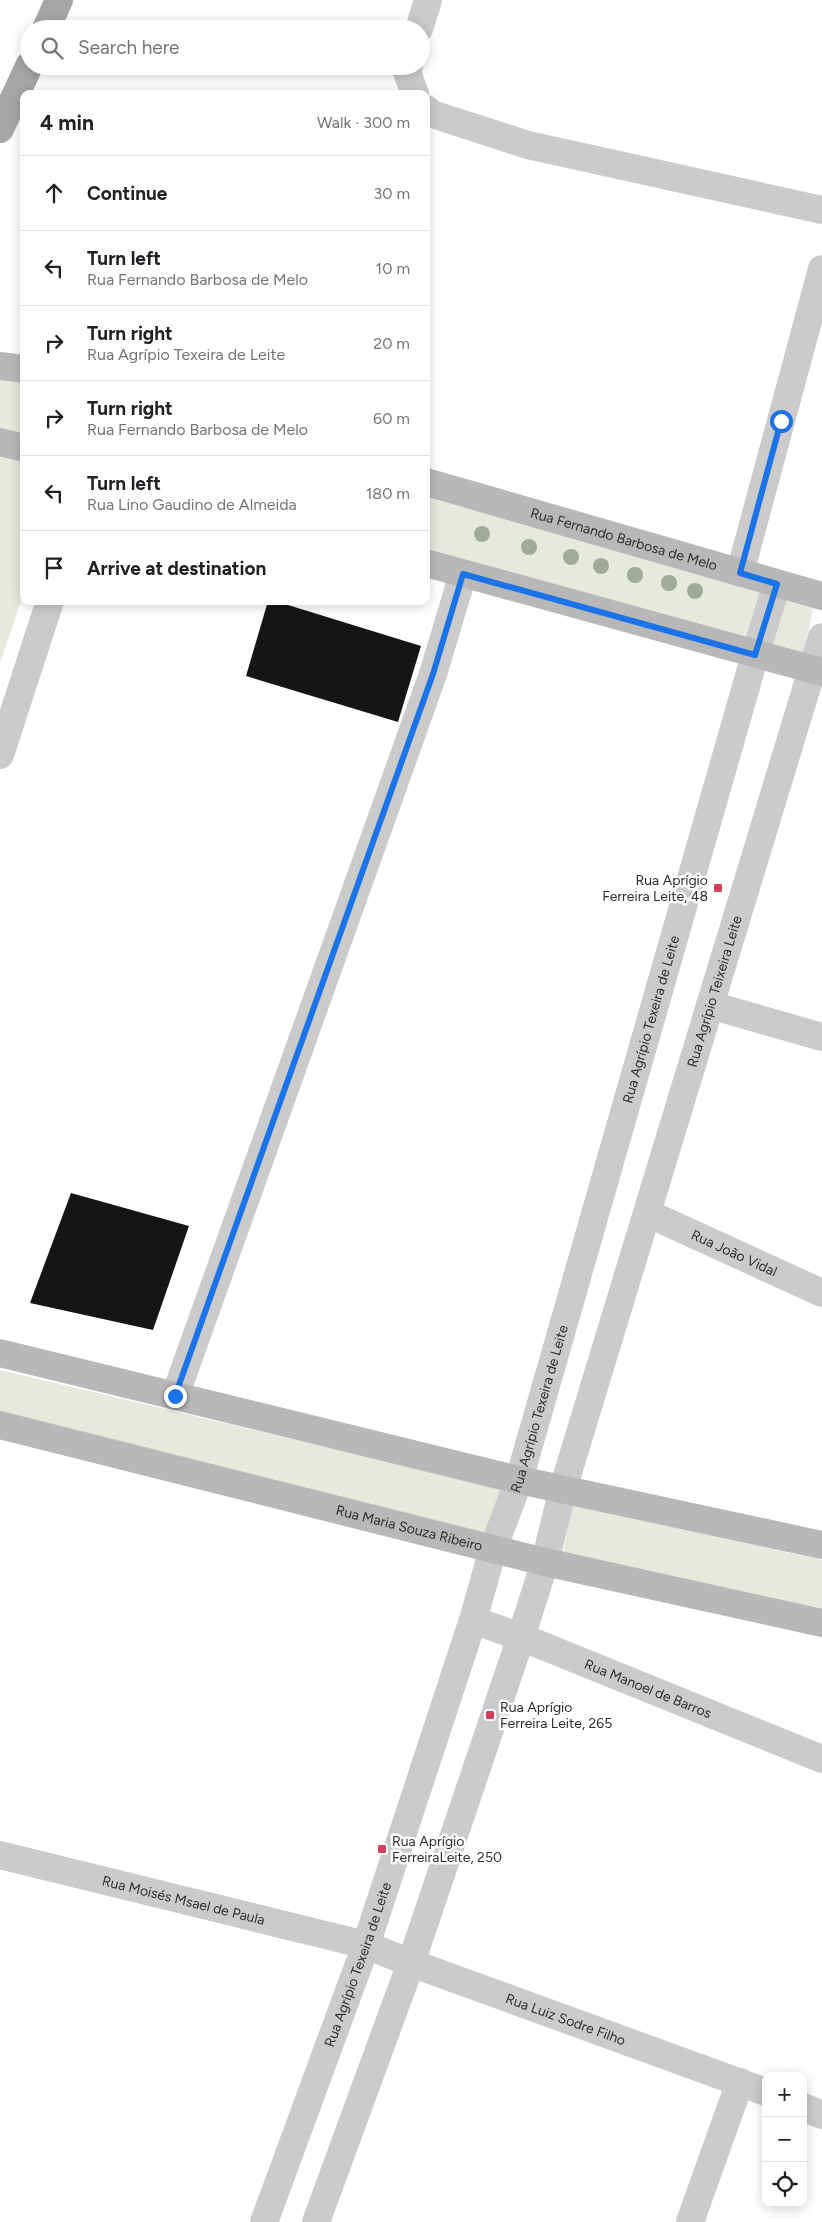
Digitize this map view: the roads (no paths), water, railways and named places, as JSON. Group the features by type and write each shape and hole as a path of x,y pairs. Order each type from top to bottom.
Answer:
{"main road":[{"path":"50,20 59,0"},
{"path":"0,129 25,75"}],"street":[{"path":"422,20 428,0"},
{"path":"408,75 413,90"},
{"path":"430,112 528,146 822,210"},
{"path":"740,573 822,269"},
{"path":"0,366 20,368"},
{"path":"0,442 20,447"},
{"name":"Rua Fernando Barbosa de Melo","path":"430,483 822,596"},
{"path":"430,564 817,671"},
{"path":"175,1396 433,674 463,574"},
{"name":"Rua Agrípio Texeira de Leite","path":"264,2222 366,1945 473,1620 493,1549 519,1480 777,584"},
{"path":"0,756 49,605"},
{"name":"Rua Agrípio Teixeira Leite","path":"563,1489 710,1005 817,671 822,637"},
{"path":"710,1005 822,1037"},
{"name":"Rua João Vidal","path":"647,1213 822,1292"},
{"path":"0,1352 519,1480 822,1545"},
{"name":"Rua Maria Souza Ribeiro","path":"0,1425 546,1562 822,1623"},
{"path":"316,2222 411,1963 521,1638 546,1562 563,1489"},
{"name":"Rua Manoel de Barros","path":"473,1620 822,1759"},
{"name":"Rua Moisés Msael de Paula","path":"0,1855 366,1945"},
{"name":"Rua Luiz Sodre Filho","path":"366,1945 762,2090"},
{"path":"690,2222 740,2082"},
{"path":"807,2109 822,2115"}],"place":[{"name":"Rua Aprígio Ferreira Leite, 48","path":"718,888"},
{"name":"Rua Aprígio Ferreira Leite, 265","path":"490,1715"},
{"name":"Rua Aprígio FerreiraLeite, 250","path":"382,1849"}]}
